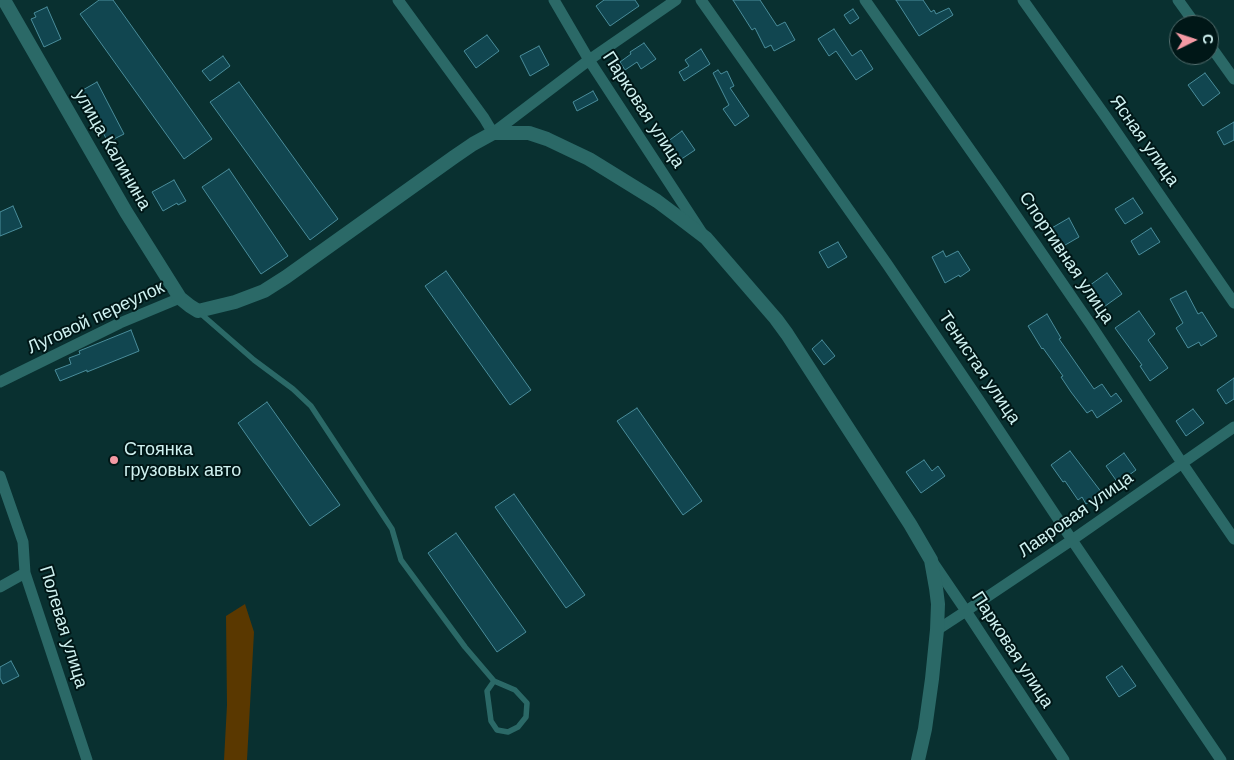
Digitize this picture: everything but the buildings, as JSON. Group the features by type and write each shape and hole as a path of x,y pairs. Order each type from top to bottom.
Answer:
{"street":[{"name":"улица Калинина","path":"4,0 126,212 180,298 198,311"},
{"path":"398,0 493,133"},
{"name":"Парковая улица","path":"554,0 589,60 706,238"},
{"path":"198,311 235,302 264,291 286,277 454,157 493,133 589,60 676,0"},
{"name":"Тенистая улица","path":"701,0 887,264 1221,760"},
{"name":"Спортивная улица","path":"865,0 1080,309 1234,538"},
{"name":"Ясная улица","path":"1023,0 1234,302"},
{"path":"1178,0 1189,15"},
{"path":"1219,58 1234,79"},
{"path":"493,133 529,133 547,139 589,159 657,201 706,238 787,334 910,524 931,560 938,604 937,630 925,730 918,760"},
{"name":"Луговой переулок","path":"0,382 120,323 180,298"},
{"name":"Лавровая улица","path":"937,630 1072,540 1234,427"},
{"name":"Полевая улица","path":"0,476 23,542 25,573 87,760"},
{"name":"Парковая улица","path":"931,560 1064,760"},
{"path":"0,587 25,573"}],"lane":[{"path":"198,311 311,406 392,529 401,560 465,647 494,681 515,690 527,702 526,717 518,727 508,732 497,730 491,721 487,691 494,681"}],"shaded area":[{"path":"245,604 254,632 247,760 224,760 227,705 226,616"}],"place":[{"name":"Стоянка грузовых авто","path":"114,460"}]}
